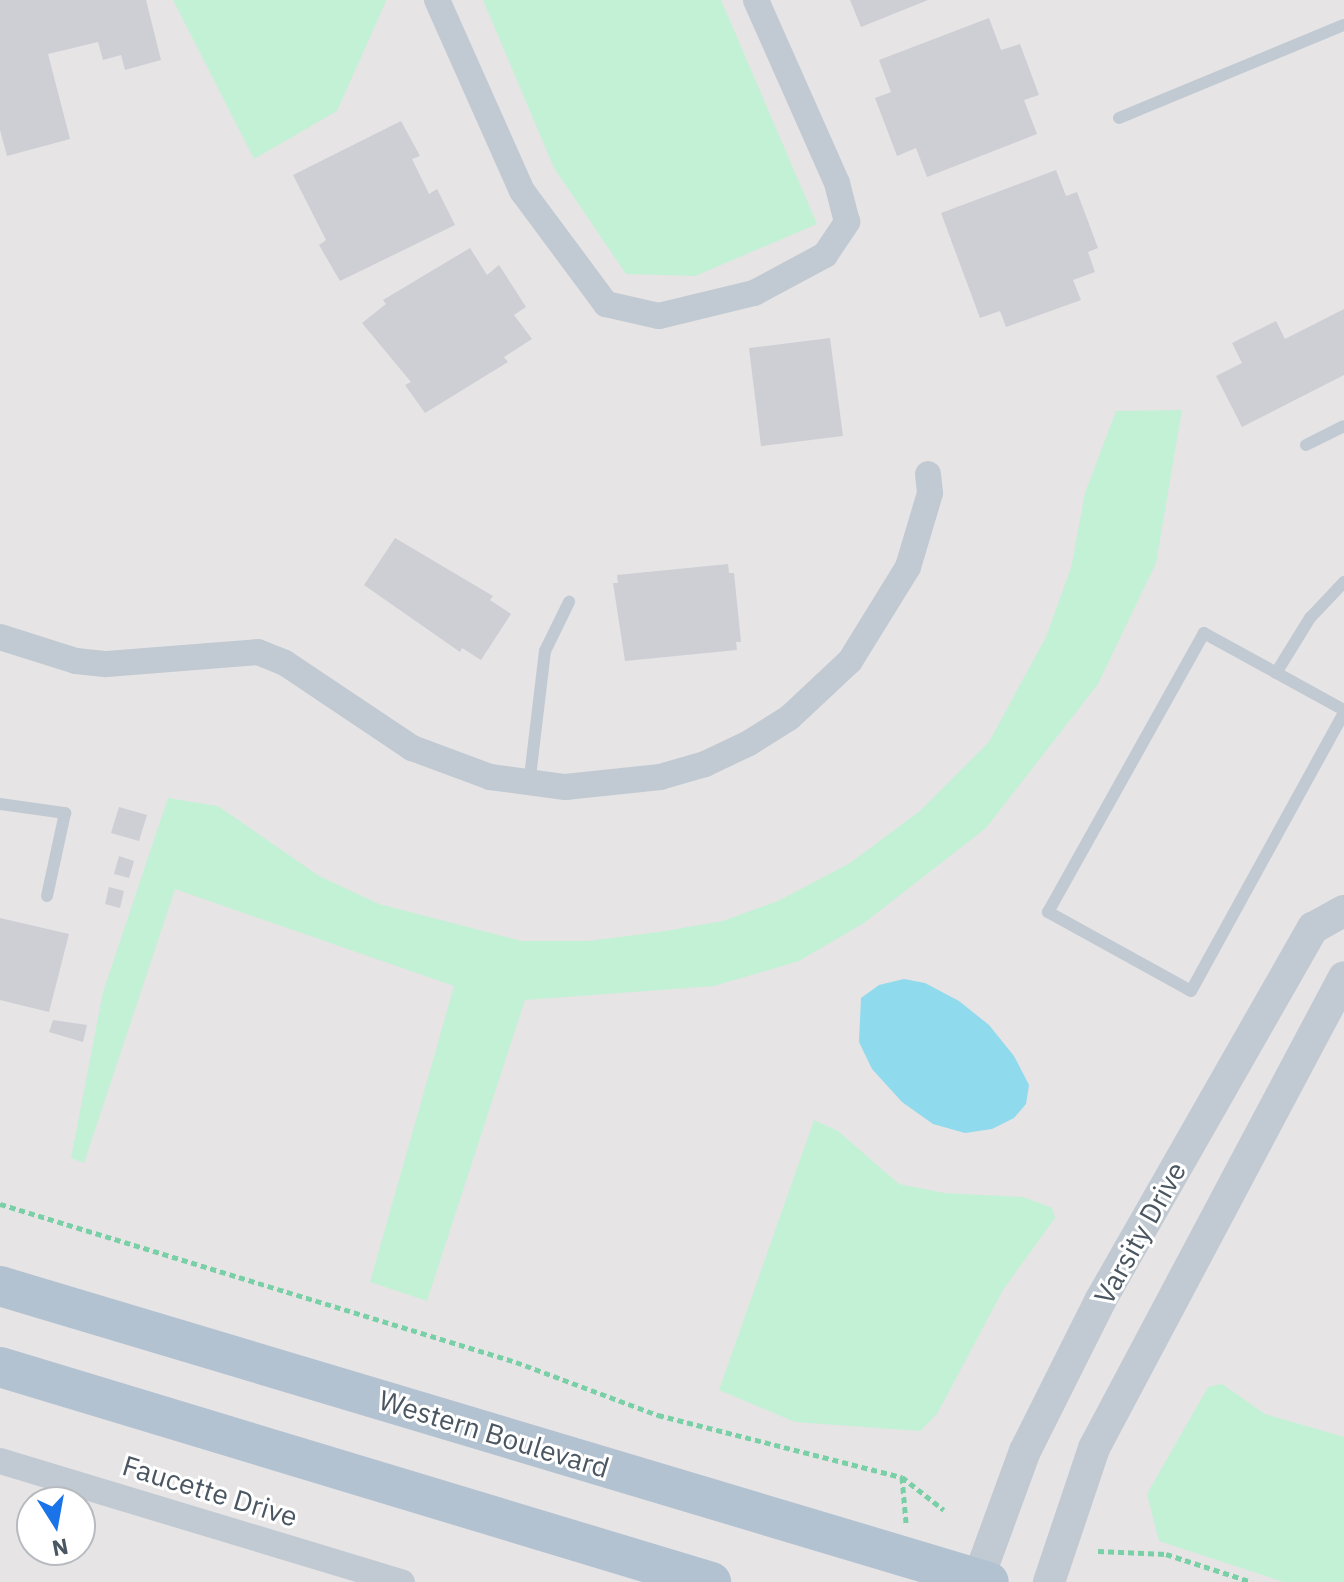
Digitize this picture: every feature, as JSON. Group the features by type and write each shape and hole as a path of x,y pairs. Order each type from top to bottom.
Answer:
{"main road":[{"name":"Western Boulevard","path":"0,1286 982,1581"},
{"path":"0,1367 711,1582"}],"street":[{"path":"437,0 522,191 606,304 659,316 754,293 825,255 847,222 837,183 756,0"},
{"path":"0,637 76,661 107,664 235,651 271,656 412,748 452,765 529,785 602,786 660,777 705,764 789,718 850,661 893,599 923,525 930,493 928,474"},
{"name":"Varsity Drive","path":"982,1581 1025,1451 1100,1301 1313,928 1344,911"},
{"name":"Varsity Drive","path":"1049,1582 1094,1448 1344,977"},
{"name":"Faucette Drive","path":"0,1461 402,1582"}],"lane":[{"path":"1119,118 1344,25"},
{"path":"1306,445 1344,426"},
{"path":"1276,673 1310,618 1344,582"},
{"path":"529,785 545,651 569,602"},
{"path":"1204,633 1276,673 1344,711 1191,991 1048,912 1204,633"},
{"path":"0,804 65,813 47,896"}],"path":[{"path":"0,1204 516,1362 658,1415 902,1477 944,1510"},
{"path":"902,1477 906,1528"},
{"path":"1098,1551 1166,1554 1252,1582"}],"shaded area":[{"path":"0,0 1344,0 1344,1582 0,1582"}],"green space":[{"path":"173,0 386,1 337,111 254,159"},
{"path":"483,0 721,0 817,224 695,276 626,274 554,168"},
{"path":"1182,410 1156,563 1098,684 986,828 864,923 799,961 714,986 525,1000 427,1301 370,1282 454,986 175,889 84,1163 71,1158 103,992 168,798 218,806 319,876 379,904 522,941 588,941 659,932 723,921 778,901 850,863 920,811 989,742 1046,637 1071,568 1085,493 1116,411"},
{"path":"814,1120 838,1131 899,1184 944,1193 1023,1197 1052,1208 1055,1218 1003,1290 937,1414 920,1431 795,1422 719,1390"},
{"path":"1222,1384 1265,1414 1344,1437 1344,1582 1284,1582 1159,1541 1147,1494 1208,1387"}],"water":[{"path":"904,979 925,983 959,1001 989,1025 1014,1056 1029,1085 1026,1104 1014,1118 992,1129 965,1133 933,1124 902,1102 872,1069 859,1042 861,998 879,985"}],"building":[{"path":"0,0 146,0 161,60 125,70 121,55 103,60 98,42 48,54 70,139 7,156 0,130"},
{"path":"850,0 928,0 861,27"},
{"path":"989,18 1001,50 1020,44 1039,95 1024,100 1037,134 927,177 916,148 897,156 875,98 891,92 879,60"},
{"path":"401,121 420,156 412,159 429,194 437,189 455,225 340,281 319,245 326,240 293,175"},
{"path":"1056,170 1066,196 1077,192 1098,248 1088,252 1095,272 1073,280 1081,300 1006,327 1000,311 980,318 941,213"},
{"path":"470,248 487,275 499,265 526,307 514,315 532,339 504,357 508,362 425,413 405,385 411,382 362,323 386,304 383,300"},
{"path":"1344,309 1344,375 1242,427 1216,376 1242,363 1232,343 1276,321 1285,339"},
{"path":"830,338 843,436 761,446 749,348"},
{"path":"395,538 493,596 490,600 511,614 481,660 462,648 460,652 364,585"},
{"path":"728,564 729,573 734,573 741,642 736,642 737,650 625,661 613,583 618,583 617,575"},
{"path":"119,807 147,815 139,841 111,833"},
{"path":"119,856 134,861 129,878 114,874"},
{"path":"109,887 124,891 120,908 105,904"},
{"path":"0,918 69,934 49,1012 0,1000"},
{"path":"53,1020 87,1025 83,1042 49,1032"}]}
